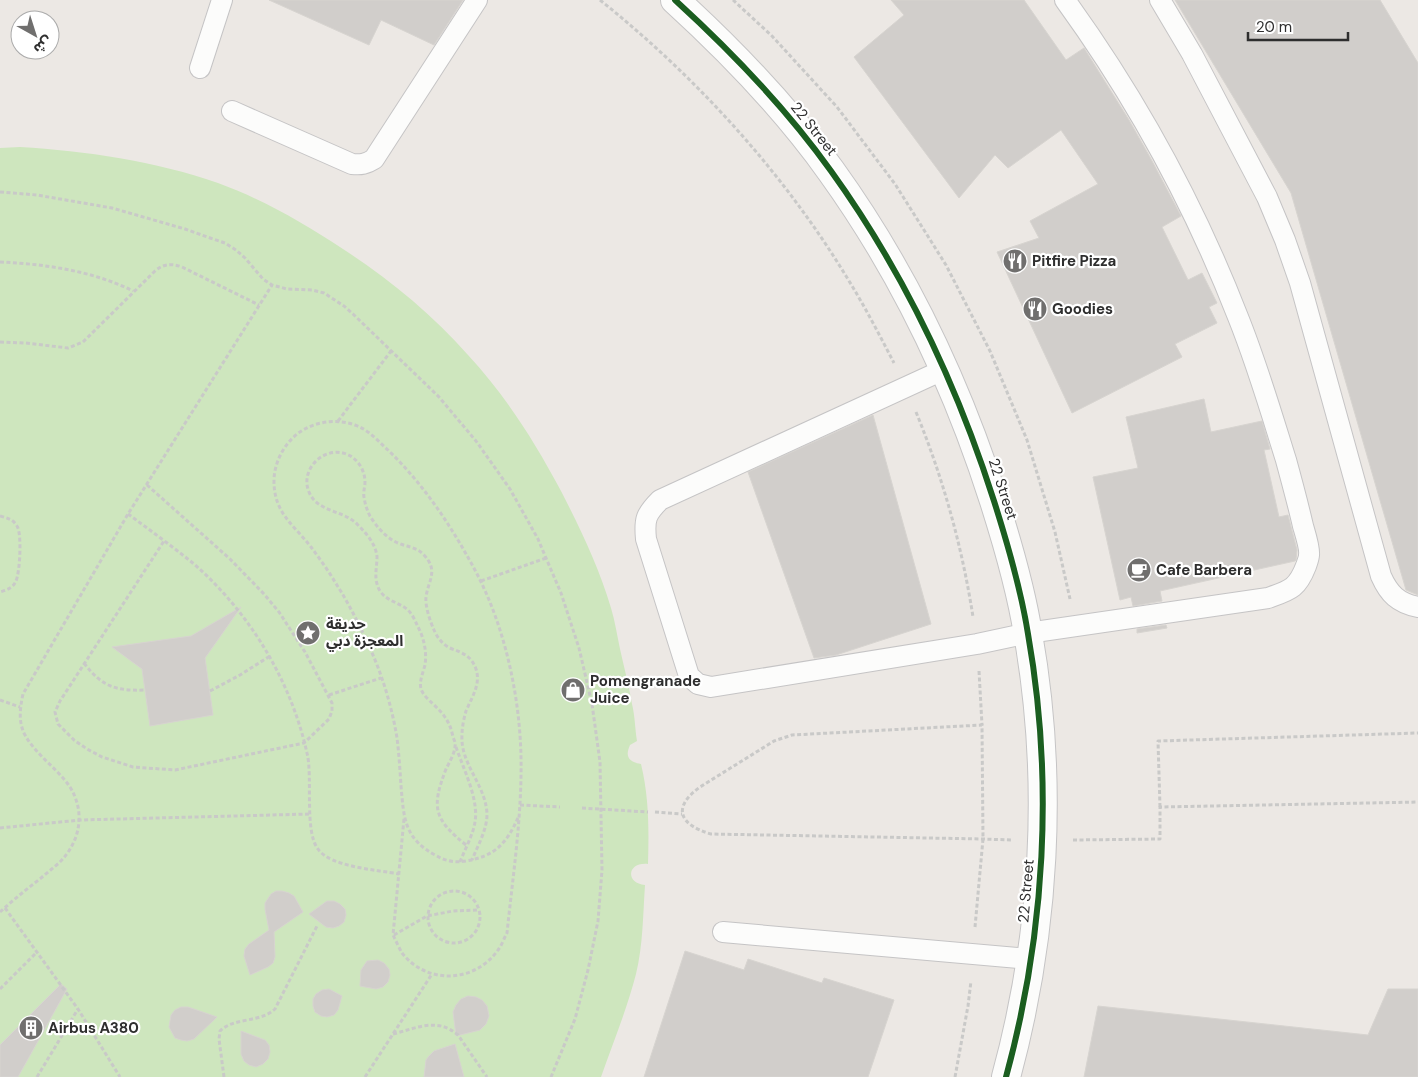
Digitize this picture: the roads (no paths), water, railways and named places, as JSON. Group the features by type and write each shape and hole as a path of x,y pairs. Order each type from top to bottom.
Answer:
{"street":[{"name":"22 Street","path":"675,0 733,54 784,110 831,170 878,242 911,300 966,420 999,517 1016,579 1028,634 1036,685 1043,789 1038,910 1014,1046 1006,1077"}],"lane":[{"path":"200,68 222,0"},
{"path":"232,111 352,164 360,165 367,163 374,159 477,0"},
{"path":"943,370 660,500 650,510 645,524 646,539 688,676 698,684 711,687 1028,634 1268,598 1288,591 1301,579 1310,555 1306,534 1266,393 1239,318 1208,244 1172,171 1132,101 1065,0"},
{"path":"1160,0 1192,54 1242,147 1267,197 1285,240 1300,283 1381,576 1387,589 1397,599 1418,607"},
{"path":"723,932 1030,959"}],"place":[{"name":"Pitfire Pizza","path":"1015,261"},
{"name":"Goodies","path":"1035,309"},
{"name":"Cafe Barbera","path":"1139,570"},
{"name":"حديقة المعجزة دبي","path":"308,633"},
{"name":"Pomengranade Juice","path":"573,690"},
{"name":"Airbus A380","path":"31,1028"}]}
